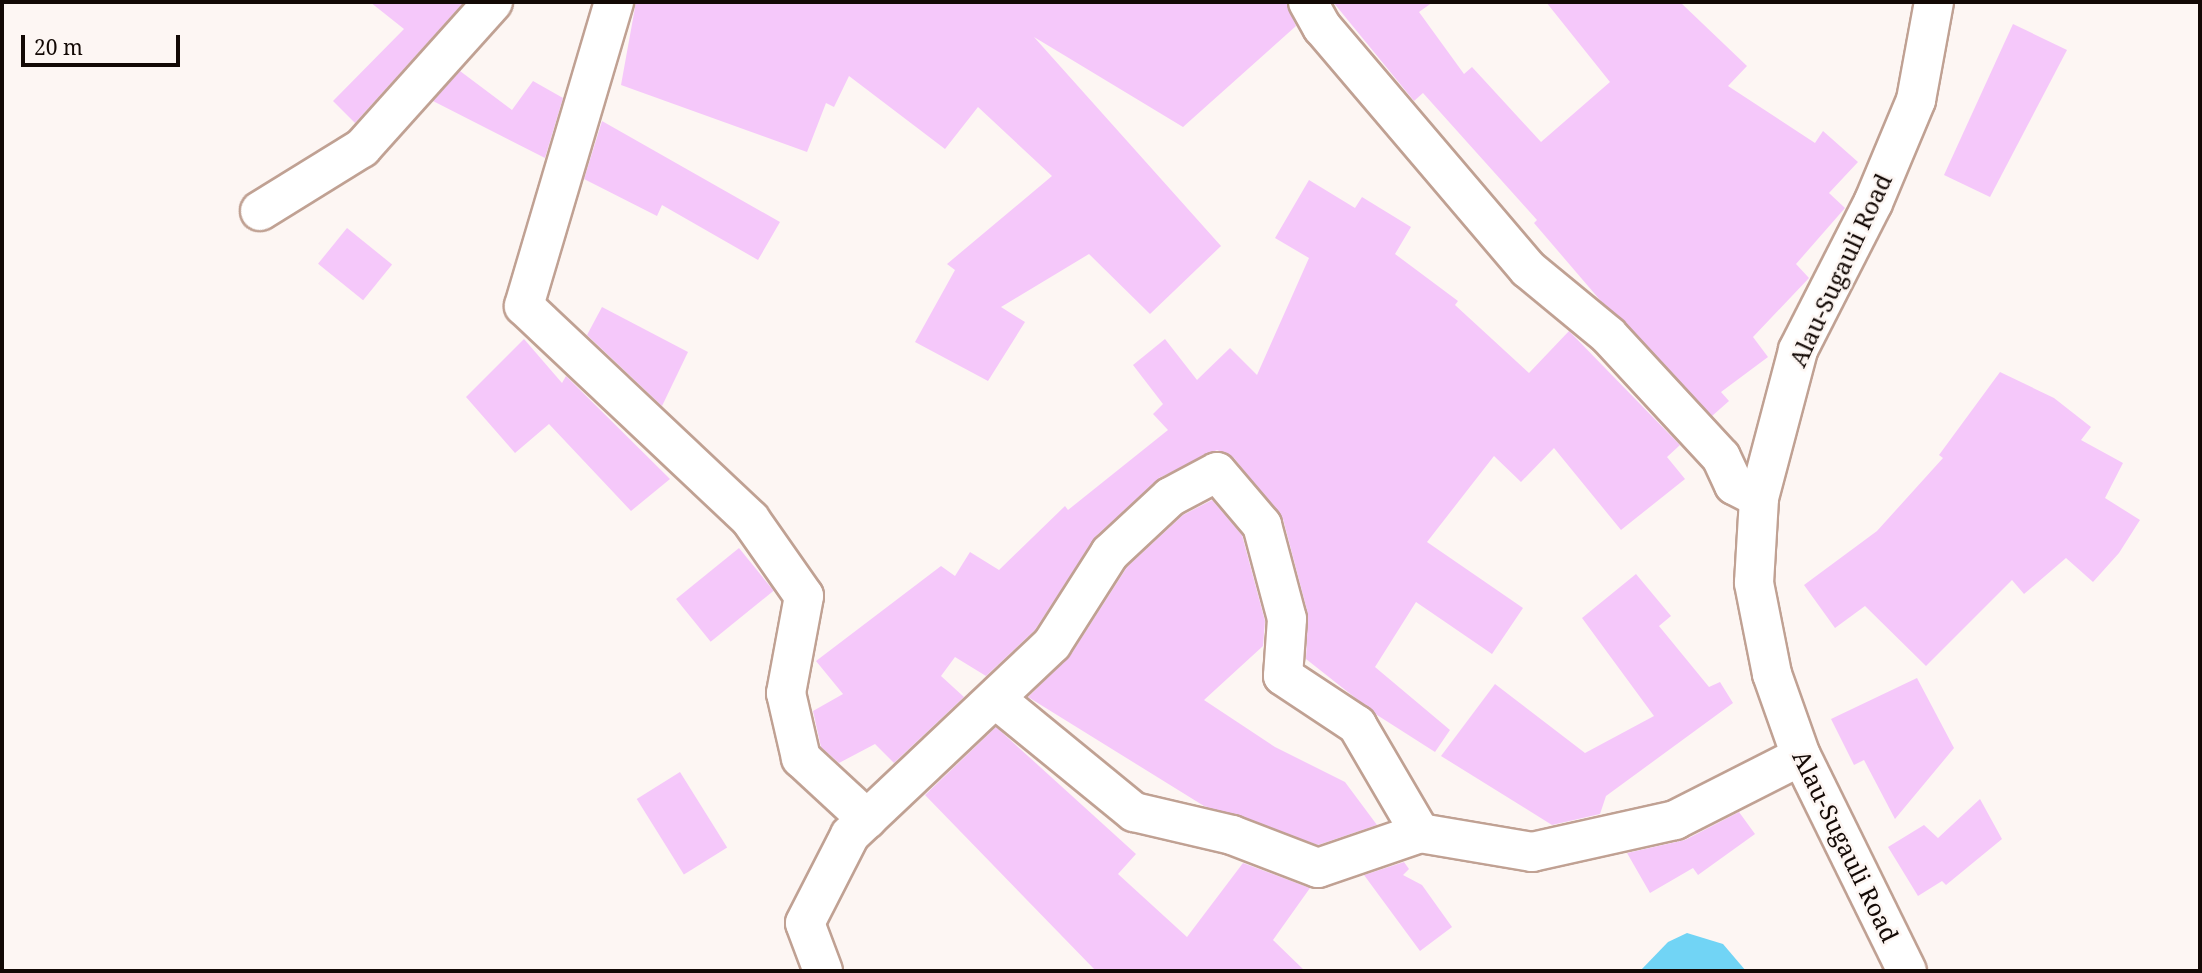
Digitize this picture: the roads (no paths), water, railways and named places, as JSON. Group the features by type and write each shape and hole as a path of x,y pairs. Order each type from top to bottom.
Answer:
{"street":[{"path":"260,211 362,148 493,2"},
{"path":"614,2 524,306 750,519 804,596 786,693 801,758 867,819"},
{"path":"1308,2 1322,27 1528,269 1608,335 1721,457 1734,485 1759,498"},
{"name":"Alau-Sugauli Road","path":"1907,971 1801,756 1772,674 1754,583 1759,498 1798,350 1873,203 1916,100 1934,2"},
{"path":"823,971 805,923 850,835 997,700 1052,643 1110,553 1170,497 1217,472 1262,525 1287,619 1283,676 1357,725 1420,833"},
{"path":"997,700 1134,812 1232,835 1318,868 1420,833 1532,852 1675,820 1801,756"}],"water":[{"path":"1687,933 1723,944 1746,971 1640,971 1668,942"}]}
